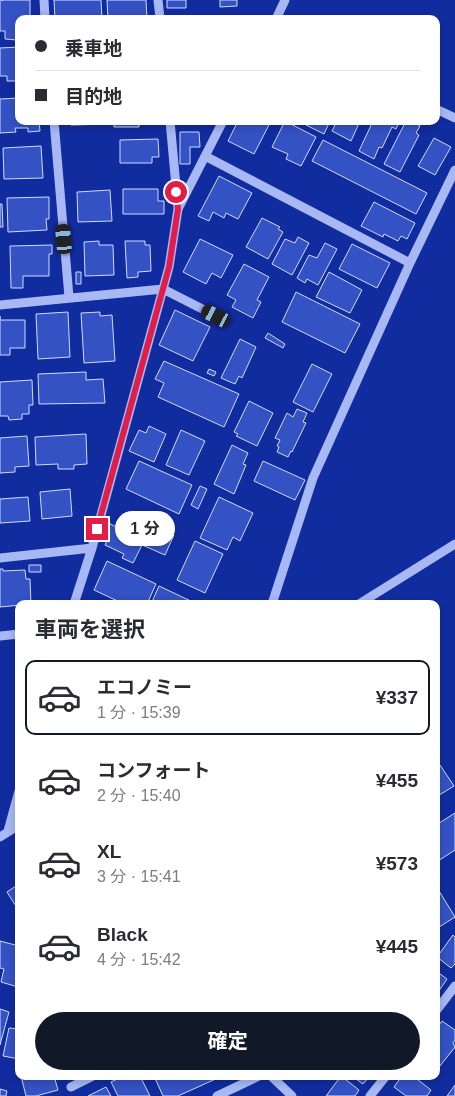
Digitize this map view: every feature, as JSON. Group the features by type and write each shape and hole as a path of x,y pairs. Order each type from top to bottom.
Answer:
{"street":[{"path":"44,0 46,15"},
{"path":"158,0 160,15"},
{"path":"278,15 285,0"},
{"path":"440,111 455,118"},
{"path":"54,125 69,297"},
{"path":"75,600 92,548 169,267 178,209 170,125"},
{"path":"178,209 221,125"},
{"path":"205,156 410,263"},
{"path":"273,600 313,478 410,263 455,170"},
{"path":"0,304 163,289 216,316"},
{"path":"366,600 455,544"},
{"path":"0,558 92,548"},
{"path":"0,636 15,634"},
{"path":"3,837 15,802"},
{"path":"3,837 15,828"},
{"path":"440,1006 455,986"},
{"path":"71,1087 85,1080"},
{"path":"217,1096 251,1080"},
{"path":"276,1080 292,1096"},
{"path":"370,1096 383,1080"}],"building":[{"path":"30,0 30,15 15,15 15,40 5,39 5,31 0,31 0,1"},
{"path":"54,0 101,0 102,15 55,15"},
{"path":"107,0 146,0 147,15 108,15"},
{"path":"167,0 186,0 186,8 167,8"},
{"path":"220,0 237,0 237,6 220,7"},
{"path":"15,47 15,81 7,81 7,76 0,76 0,48"},
{"path":"15,98 15,125 39,125 40,131 28,132 28,128 15,128 16,132 0,133 0,99"},
{"path":"114,125 139,125 139,127 114,127"},
{"path":"236,125 269,125 254,154 228,141"},
{"path":"283,125 293,125 316,137 301,166 286,159 288,154 272,147"},
{"path":"306,125 328,125 324,134"},
{"path":"335,125 358,125 351,141 332,131"},
{"path":"371,125 398,125 396,129 392,127 382,148 379,147 374,159 359,151"},
{"path":"404,125 420,126 416,133 419,135 400,172 384,164"},
{"path":"180,132 199,132 200,147 190,147 190,164 180,164"},
{"path":"434,138 451,147 435,175 418,166"},
{"path":"158,139 159,157 152,157 152,163 120,163 120,140"},
{"path":"323,140 427,193 416,214 312,161"},
{"path":"41,146 43,178 4,179 3,148"},
{"path":"219,176 252,193 238,219 226,213 224,218 213,212 209,221 198,216"},
{"path":"123,189 158,189 158,201 164,201 164,214 123,214"},
{"path":"110,190 112,221 78,222 77,192"},
{"path":"49,197 49,219 46,219 47,230 8,232 7,198"},
{"path":"374,202 415,223 407,239 401,236 398,241 384,234 383,237 361,226"},
{"path":"0,204 2,204 3,227 0,227"},
{"path":"262,218 280,227 278,229 283,232 268,259 246,247"},
{"path":"298,237 309,243 292,275 272,264 285,239 295,243"},
{"path":"200,239 233,255 221,278 212,273 206,284 183,272"},
{"path":"99,241 99,245 113,245 114,275 85,276 84,242"},
{"path":"125,241 145,241 145,245 150,245 151,271 138,272 138,277 127,278"},
{"path":"325,243 337,249 318,285 307,279 305,283 297,278 309,255 317,258"},
{"path":"352,244 390,263 377,288 339,269"},
{"path":"52,245 52,254 49,254 49,276 23,276 23,288 11,288 10,246"},
{"path":"244,264 269,277 257,300 261,302 253,318 232,307 236,300 227,295"},
{"path":"76,272 81,272 81,284 76,284"},
{"path":"329,272 362,290 350,313 316,297"},
{"path":"296,292 360,324 345,353 282,322"},
{"path":"175,310 210,327 193,361 159,345"},
{"path":"68,312 70,357 38,359 36,314"},
{"path":"100,312 100,316 112,315 115,361 84,363 81,313"},
{"path":"0,320 25,320 25,348 10,348 10,355 0,355"},
{"path":"268,333 285,344 283,348 265,338"},
{"path":"240,339 256,347 242,378 239,376 235,384 221,378"},
{"path":"164,361 239,394 224,427 158,397 164,383 155,379"},
{"path":"312,364 332,374 313,412 293,402"},
{"path":"209,369 216,372 214,376 207,373"},
{"path":"86,372 86,380 103,379 105,403 39,404 38,374"},
{"path":"32,380 33,405 29,405 29,414 22,414 22,419 9,420 8,416 0,416 0,382"},
{"path":"249,401 273,413 257,446 236,436 238,434 234,432"},
{"path":"297,409 307,413 303,422 306,423 288,457 277,452 280,440 275,438 287,413 293,417"},
{"path":"149,426 166,434 154,462 129,451 139,430 146,433"},
{"path":"181,430 205,441 189,475 166,465"},
{"path":"86,434 87,464 74,465 74,469 58,469 58,464 36,465 35,437"},
{"path":"27,436 29,466 15,467 15,472 0,473 0,438"},
{"path":"232,445 248,453 243,464 246,465 234,494 214,484"},
{"path":"139,461 192,485 179,514 126,489"},
{"path":"263,461 305,480 295,500 254,481"},
{"path":"200,486 207,489 198,509 191,505"},
{"path":"70,489 72,516 42,519 40,492"},
{"path":"28,497 30,521 0,523 0,499"},
{"path":"219,497 253,513 240,541 233,537 227,550 200,538"},
{"path":"129,513 174,535 165,555 142,545 133,563 122,558 124,554 105,545 109,536 102,533 107,522 120,529"},
{"path":"195,541 223,554 205,593 177,580"},
{"path":"107,561 156,584 149,600 115,600 94,590"},
{"path":"29,565 41,565 41,572 29,572"},
{"path":"0,569 3,569 3,571 25,570 26,579 30,579 31,600 15,600 15,606 0,607"},
{"path":"159,586 189,600 153,600"},
{"path":"440,765 454,786 440,795"},
{"path":"455,813 455,850 440,860 440,822"},
{"path":"15,887 15,905 7,892"},
{"path":"440,893 455,917 440,926"},
{"path":"453,935 455,937 455,964 451,968 440,959 440,953"},
{"path":"0,941 15,945 15,986 1,982 4,969 0,968"},
{"path":"440,974 447,979 440,989"},
{"path":"0,1009 9,1012 0,1045"},
{"path":"442,1021 455,1030 455,1040 453,1043 455,1047 440,1066 440,1024"},
{"path":"9,1028 15,1029 15,1058 3,1056"},
{"path":"22,1080 55,1080 58,1090 36,1096 26,1096"},
{"path":"115,1080 142,1080 150,1096 118,1096 111,1082"},
{"path":"156,1080 213,1080 178,1096 163,1096"},
{"path":"338,1080 346,1080 359,1090 355,1096 326,1096"},
{"path":"358,1080 366,1080 363,1084"},
{"path":"399,1080 418,1080 431,1090 427,1096 406,1096 394,1087"},
{"path":"455,1085 455,1096 447,1096"},
{"path":"106,1087 111,1096 88,1096"},
{"path":"0,1089 7,1091 6,1096 0,1096"}],"route":[{"path":"97,529 169,267 178,209 176,192"}]}
